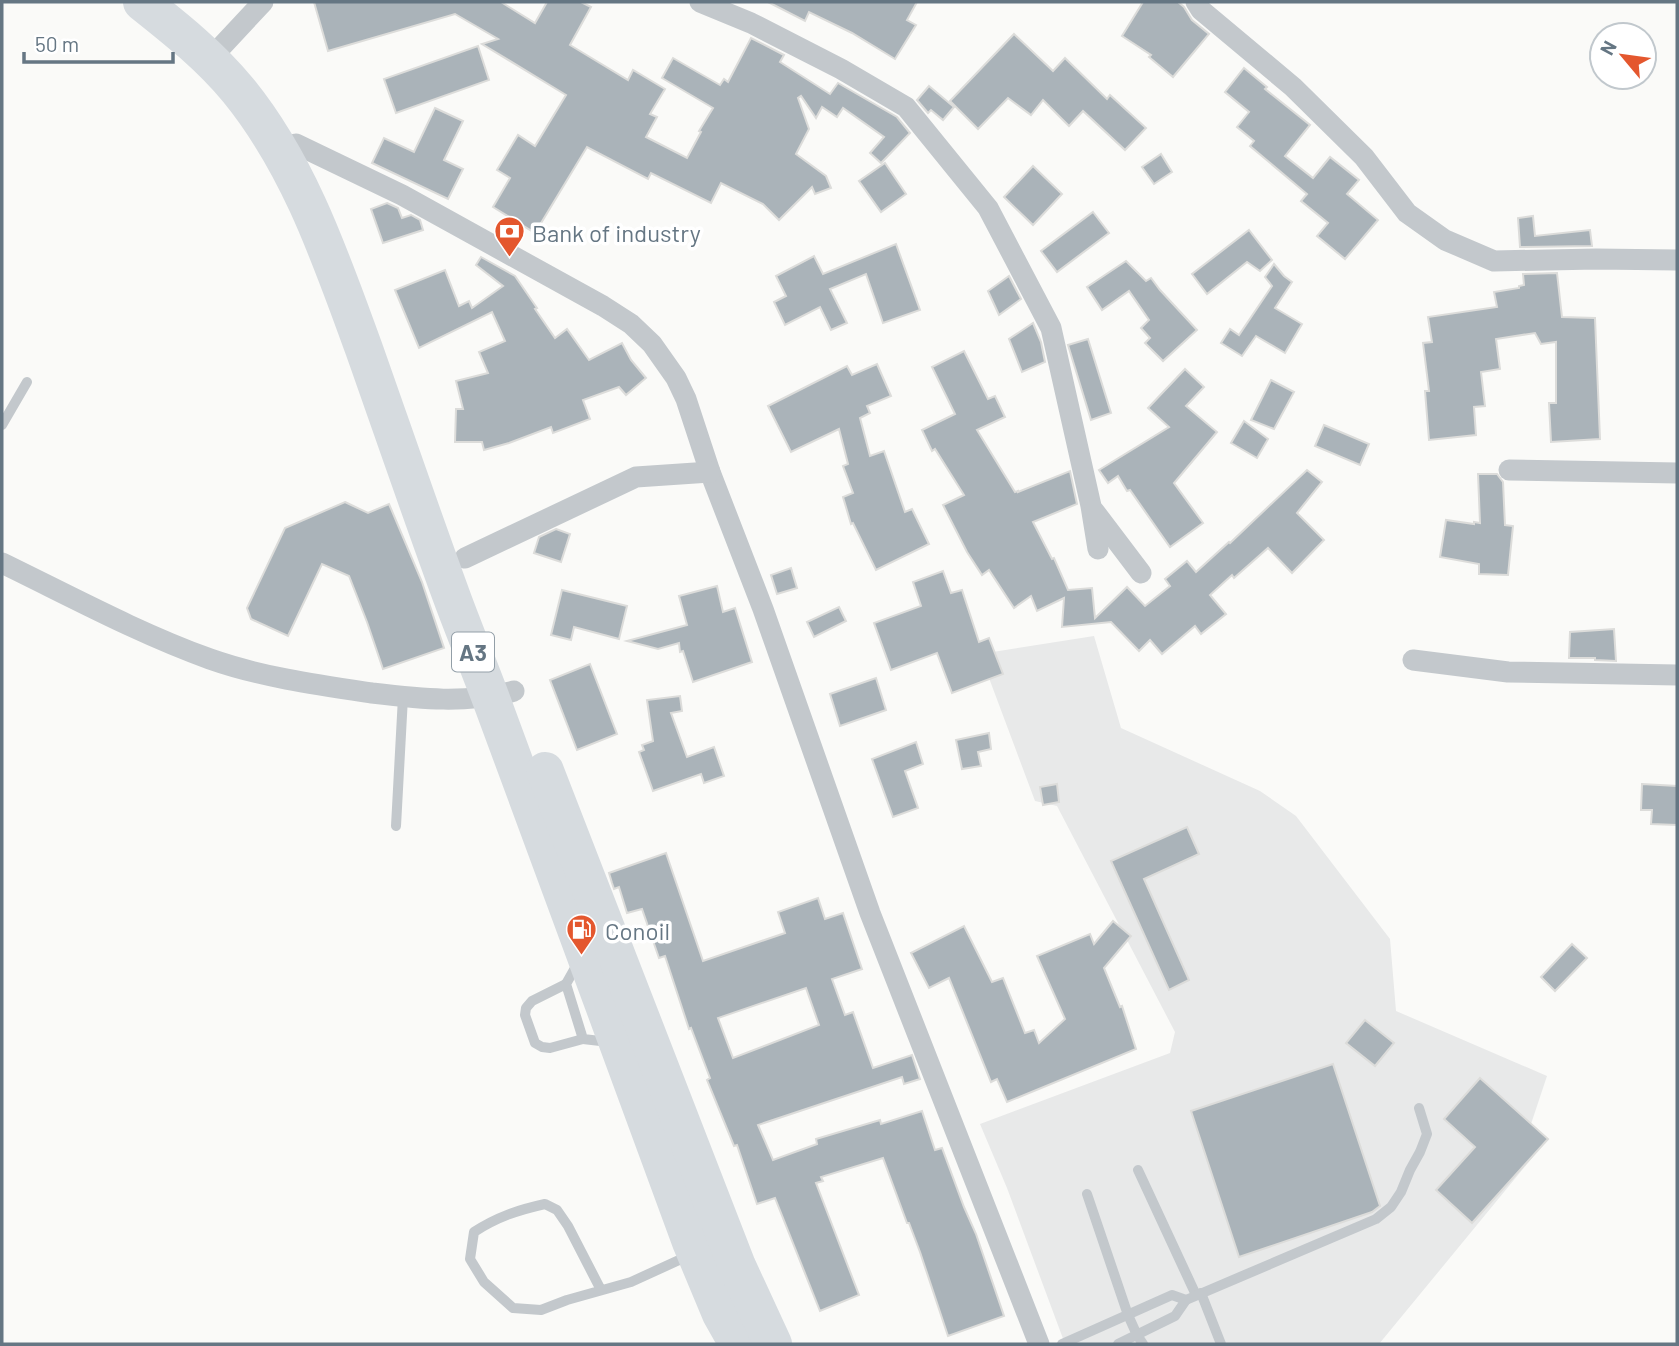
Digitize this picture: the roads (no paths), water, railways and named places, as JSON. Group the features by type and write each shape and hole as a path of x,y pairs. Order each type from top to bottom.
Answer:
{"highway":[{"name":"A3","path":"142,2 178,30 217,54 264,93 296,144 338,221 363,279 466,558 575,968 600,1041 721,1314 738,1344"},
{"name":"A3","path":"177,2 217,54 265,128 287,163 309,208 340,282 454,603 502,694 737,1266 773,1344"}],"street":[{"path":"217,54 263,2"},
{"path":"700,2 751,23 830,63 906,107 988,208 1051,328 1098,549"},
{"path":"1196,2 1201,10 1293,87 1364,157 1407,213 1445,240 1493,261 1677,260"},
{"path":"296,144 402,195 603,306 631,324 652,344 676,378 763,609 870,914 1039,1344"},
{"path":"1508,470 1677,473"},
{"path":"466,558 636,477 710,472"},
{"path":"1091,506 1141,573"},
{"path":"2,563 160,640 212,660 338,688 403,697 448,700 502,694"},
{"path":"1413,660 1508,672 1677,675"}],"lane":[{"path":"2,425 27,382"},
{"path":"396,826 403,697"},
{"path":"575,968 532,1001 526,1008 525,1015 535,1043 541,1047 600,1041"},
{"path":"1118,1344 1140,1340 1175,1315 1194,1296 1376,1219 1391,1207 1401,1192 1427,1134 1419,1108"},
{"path":"1138,1170 1194,1296 1221,1344"},
{"path":"1087,1194 1128,1315 1140,1340"},
{"path":"601,1290 568,1226 557,1210 545,1204 492,1220 474,1232 470,1259 484,1282 513,1308 541,1310 631,1282 695,1253"},
{"path":"1062,1344 1172,1295 1194,1296"}],"place":[{"name":"Bank of industry","path":"509,259"},
{"name":"Conoil","path":"582,957"}]}
